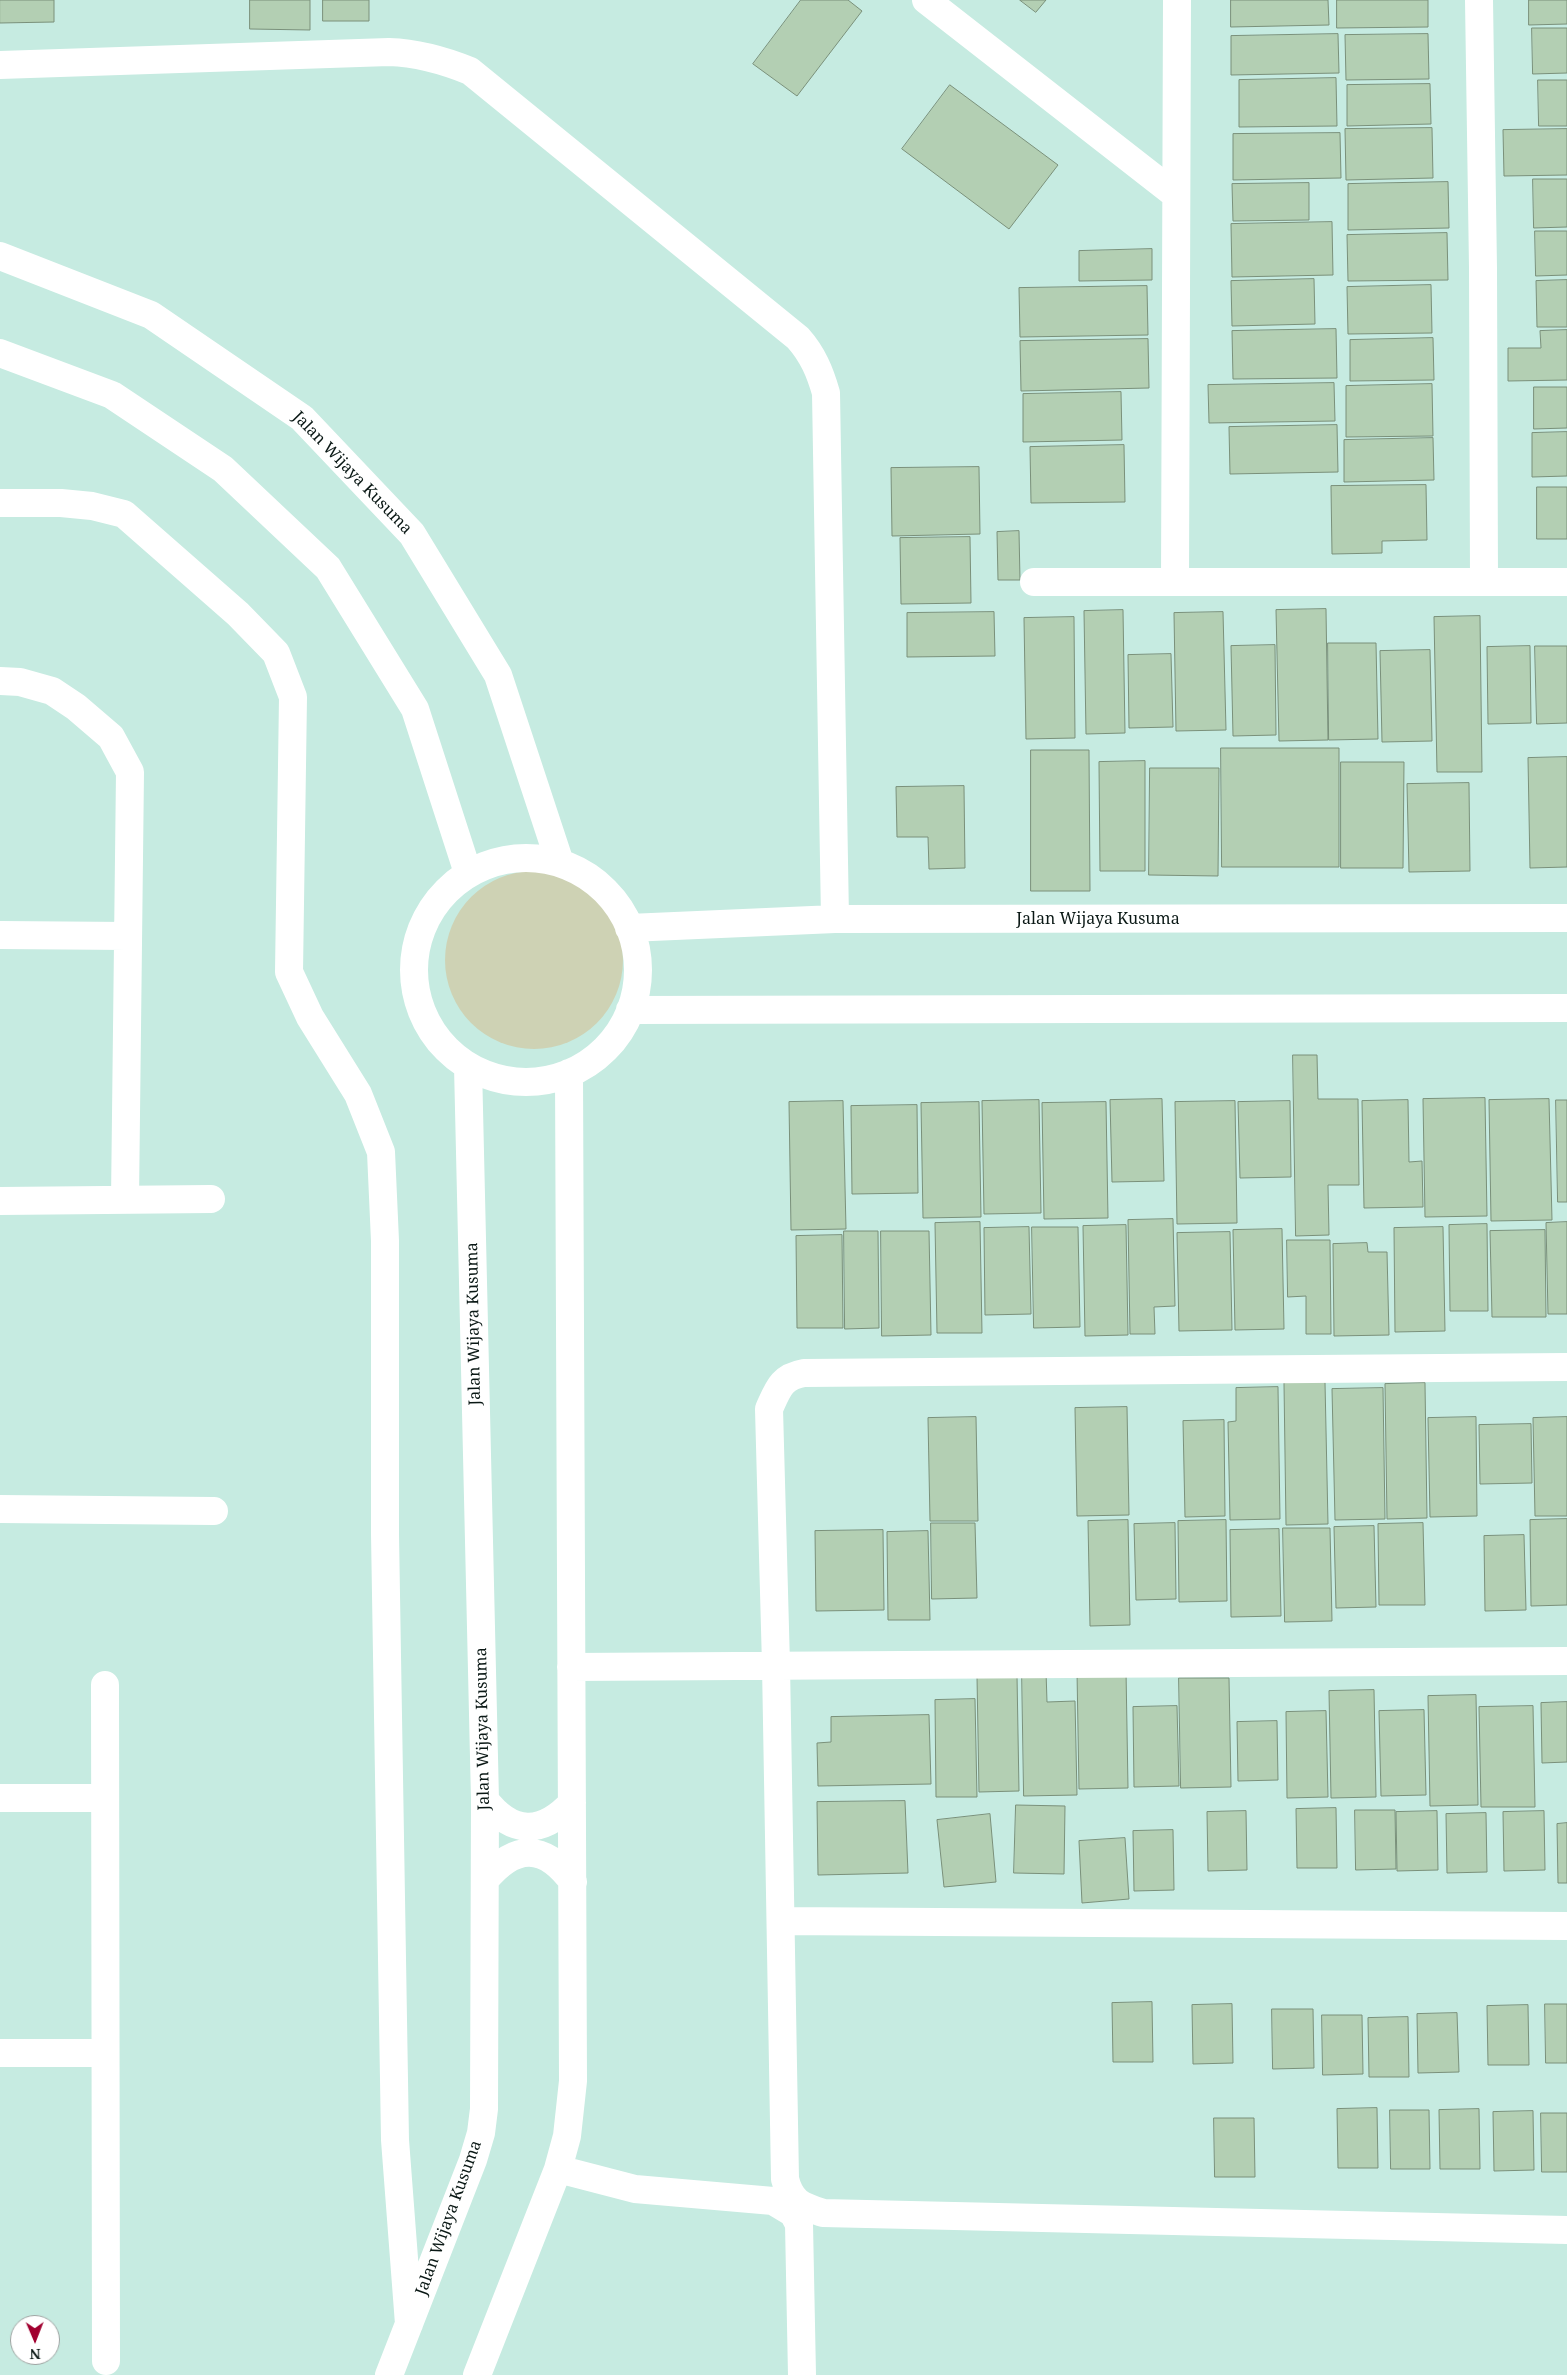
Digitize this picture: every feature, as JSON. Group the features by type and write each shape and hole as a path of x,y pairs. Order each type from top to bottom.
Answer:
{"street":[{"path":"926,0 1176,195"},
{"path":"1175,582 1177,0"},
{"path":"1479,0 1483,268 1484,582"},
{"path":"0,65 389,52 412,53 470,70 798,338 810,353 820,372 826,393 835,919"},
{"name":"Jalan Wijaya Kusuma","path":"0,256 151,316 159,321 302,418 412,534 498,675 560,864"},
{"path":"0,353 112,395 223,469 328,568 415,710 468,873"},
{"path":"0,503 77,505 124,514 238,614 276,654 293,697 289,972 310,1017 358,1094 381,1152 385,1241 384,1534 395,2140 410,2324"},
{"path":"1034,582 1567,582"},
{"path":"0,682 20,682 52,691 76,707 111,737 130,772 125,1200"},
{"path":"529,858 560,864 583,874 602,888 618,906 630,928 637,955 637,983 630,1010 620,1031 606,1048 589,1063 569,1073 549,1079 528,1082 487,1075 468,1066 442,1046 424,1018 414,986 414,954 423,922 442,895 468,873 497,861 513,859 529,858"},
{"name":"Jalan Wijaya Kusuma","path":"630,928 835,919 1567,918"},
{"path":"0,935 128,936"},
{"path":"630,1010 1567,1008"},
{"name":"Jalan Wijaya Kusuma","path":"390,2375 473,2160 481,2133 485,2082 485,1800 468,1066"},
{"path":"477,2375 558,2169 567,2136 573,2081 569,1073"},
{"path":"0,1201 211,1199"},
{"path":"1567,1367 824,1373 790,1376 782,1384 769,1409 776,1665 785,2179 788,2192 804,2206 823,2213 1567,2230"},
{"path":"0,1510 214,1511"},
{"path":"571,1667 1567,1661"},
{"path":"105,1685 106,2361"},
{"path":"0,1798 105,1798"},
{"path":"485,1800 505,1820 522,1827 539,1826 557,1818 572,1803"},
{"path":"485,1880 507,1858 524,1853 543,1855 553,1860 573,1882"},
{"path":"781,1920 1567,1926"},
{"path":"0,2053 105,2053"},
{"path":"558,2169 636,2189 773,2201 793,2212 799,2224 802,2375"}],"green space":[{"path":"534,871 568,878 583,886 597,897 608,911 616,926 623,960 616,994 608,1009 597,1023 583,1034 568,1042 534,1049 500,1042 485,1034 471,1023 460,1009 452,994 445,960 452,926 460,911 471,897 485,886 500,878"}],"building":[{"path":"0,0 54,0 54,22 0,23"},
{"path":"250,0 310,0 310,30 250,29"},
{"path":"323,0 369,0 369,21 323,21"},
{"path":"801,0 848,0 862,11 797,96 753,64"},
{"path":"1020,0 1046,0 1036,12"},
{"path":"1231,0 1328,0 1329,25 1231,27"},
{"path":"1337,0 1428,0 1428,27 1337,28"},
{"path":"1529,0 1567,0 1567,24 1529,25"},
{"path":"1532,28 1567,28 1567,73 1533,74"},
{"path":"1338,34 1339,73 1231,75 1231,36"},
{"path":"1428,34 1429,79 1346,80 1345,35"},
{"path":"1336,78 1337,126 1239,127 1239,80"},
{"path":"1538,80 1567,80 1567,126 1539,126"},
{"path":"1430,84 1431,124 1347,126 1347,85"},
{"path":"950,85 1058,165 1009,229 902,149"},
{"path":"1432,128 1433,178 1346,180 1345,129"},
{"path":"1567,129 1567,175 1504,176 1503,130"},
{"path":"1340,133 1341,178 1233,180 1233,134"},
{"path":"1533,179 1567,179 1567,227 1534,228"},
{"path":"1448,182 1449,228 1348,230 1348,184"},
{"path":"1309,183 1309,220 1233,221 1232,184"},
{"path":"1332,222 1333,275 1232,277 1231,224"},
{"path":"1535,231 1567,231 1567,275 1536,276"},
{"path":"1447,233 1448,280 1348,281 1347,235"},
{"path":"1152,249 1152,280 1079,281 1079,251"},
{"path":"1314,279 1315,324 1232,326 1231,281"},
{"path":"1567,280 1567,327 1537,327 1536,281"},
{"path":"1431,285 1432,333 1348,334 1347,287"},
{"path":"1147,286 1148,335 1020,337 1019,288"},
{"path":"1336,329 1337,378 1233,379 1232,331"},
{"path":"1567,330 1567,380 1508,381 1508,348 1541,348 1540,331"},
{"path":"1433,338 1434,380 1350,381 1350,340"},
{"path":"1148,339 1149,388 1021,391 1020,341"},
{"path":"1334,383 1335,421 1209,423 1208,385"},
{"path":"1432,384 1433,436 1346,437 1346,386"},
{"path":"1534,387 1567,387 1567,428 1534,429"},
{"path":"1121,392 1122,440 1023,442 1023,394"},
{"path":"1337,425 1338,472 1230,474 1229,427"},
{"path":"1567,432 1567,476 1532,477 1532,433"},
{"path":"1433,438 1434,480 1344,482 1344,440"},
{"path":"1124,445 1125,502 1031,503 1030,447"},
{"path":"979,467 980,534 892,536 891,468"},
{"path":"1426,485 1427,540 1382,541 1382,553 1332,554 1331,486"},
{"path":"1537,487 1567,487 1567,539 1537,539"},
{"path":"1019,531 1020,580 998,580 997,532"},
{"path":"970,537 971,603 901,604 900,538"},
{"path":"1326,609 1328,740 1279,741 1276,610"},
{"path":"1123,610 1125,733 1086,734 1084,611"},
{"path":"994,612 995,656 907,657 907,613"},
{"path":"1223,612 1226,730 1176,731 1174,613"},
{"path":"1480,616 1482,772 1437,772 1434,617"},
{"path":"1074,617 1075,738 1026,739 1024,618"},
{"path":"1328,643 1376,643 1378,739 1329,740"},
{"path":"1275,645 1276,735 1233,736 1231,646"},
{"path":"1530,646 1531,723 1488,724 1487,647"},
{"path":"1535,646 1567,646 1567,723 1537,724"},
{"path":"1430,650 1432,741 1382,742 1380,651"},
{"path":"1171,654 1173,727 1129,728 1128,655"},
{"path":"1221,748 1339,748 1339,867 1222,867"},
{"path":"1031,750 1089,750 1090,891 1031,891"},
{"path":"1567,757 1567,867 1530,868 1528,758"},
{"path":"1145,761 1145,871 1100,871 1099,762"},
{"path":"1341,762 1404,762 1403,868 1341,868"},
{"path":"1150,768 1219,768 1218,876 1149,875"},
{"path":"1469,783 1470,871 1409,872 1407,784"},
{"path":"964,786 965,868 929,869 928,837 897,837 896,787"},
{"path":"1293,1055 1317,1055 1318,1099 1358,1099 1359,1185 1328,1185 1329,1235 1296,1236"},
{"path":"1485,1098 1487,1216 1425,1217 1423,1099"},
{"path":"1162,1099 1164,1181 1112,1182 1110,1100"},
{"path":"1549,1099 1552,1220 1491,1221 1489,1100"},
{"path":"1039,1100 1041,1213 984,1214 982,1101"},
{"path":"1408,1100 1409,1162 1422,1161 1423,1207 1364,1208 1362,1101"},
{"path":"1556,1100 1567,1100 1567,1202 1558,1202"},
{"path":"843,1101 846,1229 791,1230 789,1102"},
{"path":"1235,1101 1237,1223 1177,1224 1175,1102"},
{"path":"1290,1101 1291,1177 1240,1178 1238,1102"},
{"path":"979,1102 981,1217 923,1218 921,1103"},
{"path":"1106,1102 1108,1218 1044,1219 1042,1103"},
{"path":"917,1105 918,1193 852,1194 851,1106"},
{"path":"1173,1219 1175,1306 1154,1307 1155,1334 1130,1334 1128,1220"},
{"path":"980,1222 982,1333 937,1333 935,1223"},
{"path":"1567,1222 1567,1314 1548,1314 1546,1223"},
{"path":"1487,1224 1488,1311 1450,1311 1449,1225"},
{"path":"1126,1225 1128,1335 1085,1336 1083,1226"},
{"path":"1029,1227 1031,1314 985,1315 984,1228"},
{"path":"1032,1227 1078,1227 1080,1327 1034,1328"},
{"path":"1443,1227 1445,1331 1395,1332 1394,1228"},
{"path":"1282,1229 1284,1329 1235,1330 1233,1230"},
{"path":"1545,1230 1546,1317 1492,1317 1490,1231"},
{"path":"844,1231 878,1231 879,1328 845,1329"},
{"path":"881,1231 929,1231 931,1335 882,1336"},
{"path":"1230,1232 1232,1330 1179,1331 1177,1233"},
{"path":"842,1235 843,1328 797,1328 796,1236"},
{"path":"1287,1240 1330,1240 1331,1334 1306,1334 1306,1296 1288,1297"},
{"path":"1367,1243 1368,1252 1387,1252 1389,1335 1334,1336 1333,1244"},
{"path":"1325,1382 1328,1524 1286,1525 1284,1383"},
{"path":"1425,1383 1427,1518 1387,1519 1385,1384"},
{"path":"1278,1387 1280,1519 1230,1520 1228,1422 1236,1421 1236,1388"},
{"path":"1383,1388 1385,1519 1335,1520 1332,1389"},
{"path":"1127,1407 1129,1515 1077,1516 1075,1408"},
{"path":"976,1417 978,1521 930,1521 928,1418"},
{"path":"1476,1417 1477,1516 1430,1517 1428,1418"},
{"path":"1567,1417 1567,1516 1535,1516 1533,1418"},
{"path":"1224,1420 1225,1516 1185,1517 1183,1421"},
{"path":"1531,1424 1532,1483 1480,1484 1479,1425"},
{"path":"1567,1519 1567,1605 1531,1606 1530,1520"},
{"path":"1128,1520 1130,1625 1090,1626 1088,1521"},
{"path":"1226,1520 1227,1601 1179,1602 1178,1521"},
{"path":"931,1523 975,1523 977,1598 932,1599"},
{"path":"1175,1523 1176,1599 1136,1600 1134,1524"},
{"path":"1423,1523 1425,1605 1379,1605 1378,1524"},
{"path":"1374,1526 1376,1607 1336,1608 1334,1527"},
{"path":"1283,1528 1330,1528 1332,1621 1285,1622"},
{"path":"1279,1529 1281,1616 1231,1617 1230,1530"},
{"path":"883,1530 884,1610 816,1611 815,1531"},
{"path":"928,1531 930,1620 888,1620 887,1532"},
{"path":"1524,1535 1526,1610 1485,1611 1484,1536"},
{"path":"1126,1670 1128,1788 1079,1789 1077,1671"},
{"path":"1022,1671 1046,1671 1047,1702 1075,1701 1077,1795 1024,1796"},
{"path":"1017,1675 1019,1791 979,1792 977,1676"},
{"path":"1179,1678 1229,1678 1231,1787 1181,1788"},
{"path":"1374,1690 1376,1797 1331,1798 1329,1691"},
{"path":"1476,1695 1478,1805 1430,1806 1428,1696"},
{"path":"975,1699 977,1797 936,1797 935,1700"},
{"path":"1567,1702 1567,1762 1542,1763 1541,1703"},
{"path":"1177,1706 1179,1786 1134,1787 1133,1707"},
{"path":"1533,1706 1535,1807 1481,1807 1479,1707"},
{"path":"1424,1710 1426,1795 1381,1796 1379,1711"},
{"path":"1326,1711 1328,1797 1287,1798 1286,1712"},
{"path":"929,1715 931,1784 818,1786 817,1743 831,1742 831,1717"},
{"path":"1277,1721 1278,1780 1238,1781 1237,1722"},
{"path":"905,1801 908,1873 818,1875 817,1802"},
{"path":"1016,1805 1065,1806 1064,1874 1014,1873"},
{"path":"1336,1808 1337,1868 1297,1868 1296,1809"},
{"path":"1355,1810 1395,1810 1396,1869 1356,1870"},
{"path":"1246,1811 1247,1870 1208,1871 1207,1812"},
{"path":"1437,1811 1438,1870 1397,1871 1396,1812"},
{"path":"1544,1811 1545,1870 1504,1871 1503,1812"},
{"path":"1486,1813 1487,1872 1447,1873 1446,1814"},
{"path":"990,1814 996,1882 944,1887 937,1820"},
{"path":"1567,1823 1567,1883 1558,1883 1557,1824"},
{"path":"1173,1830 1174,1890 1134,1891 1133,1831"},
{"path":"1125,1838 1129,1899 1082,1903 1079,1841"},
{"path":"1152,2002 1153,2062 1113,2062 1112,2003"},
{"path":"1232,2004 1233,2063 1193,2064 1192,2005"},
{"path":"1545,2004 1567,2004 1567,2063 1546,2063"},
{"path":"1528,2005 1529,2065 1488,2065 1487,2006"},
{"path":"1272,2009 1313,2009 1314,2068 1273,2069"},
{"path":"1457,2013 1459,2072 1418,2073 1417,2014"},
{"path":"1322,2015 1362,2015 1363,2074 1323,2075"},
{"path":"1408,2017 1409,2077 1369,2077 1368,2018"},
{"path":"1377,2108 1378,2168 1338,2168 1337,2109"},
{"path":"1479,2109 1480,2169 1440,2169 1439,2110"},
{"path":"1390,2110 1429,2110 1430,2169 1391,2169"},
{"path":"1533,2111 1534,2170 1494,2171 1493,2112"},
{"path":"1541,2113 1567,2113 1567,2172 1542,2172"},
{"path":"1214,2118 1254,2118 1255,2177 1215,2177"}]}
